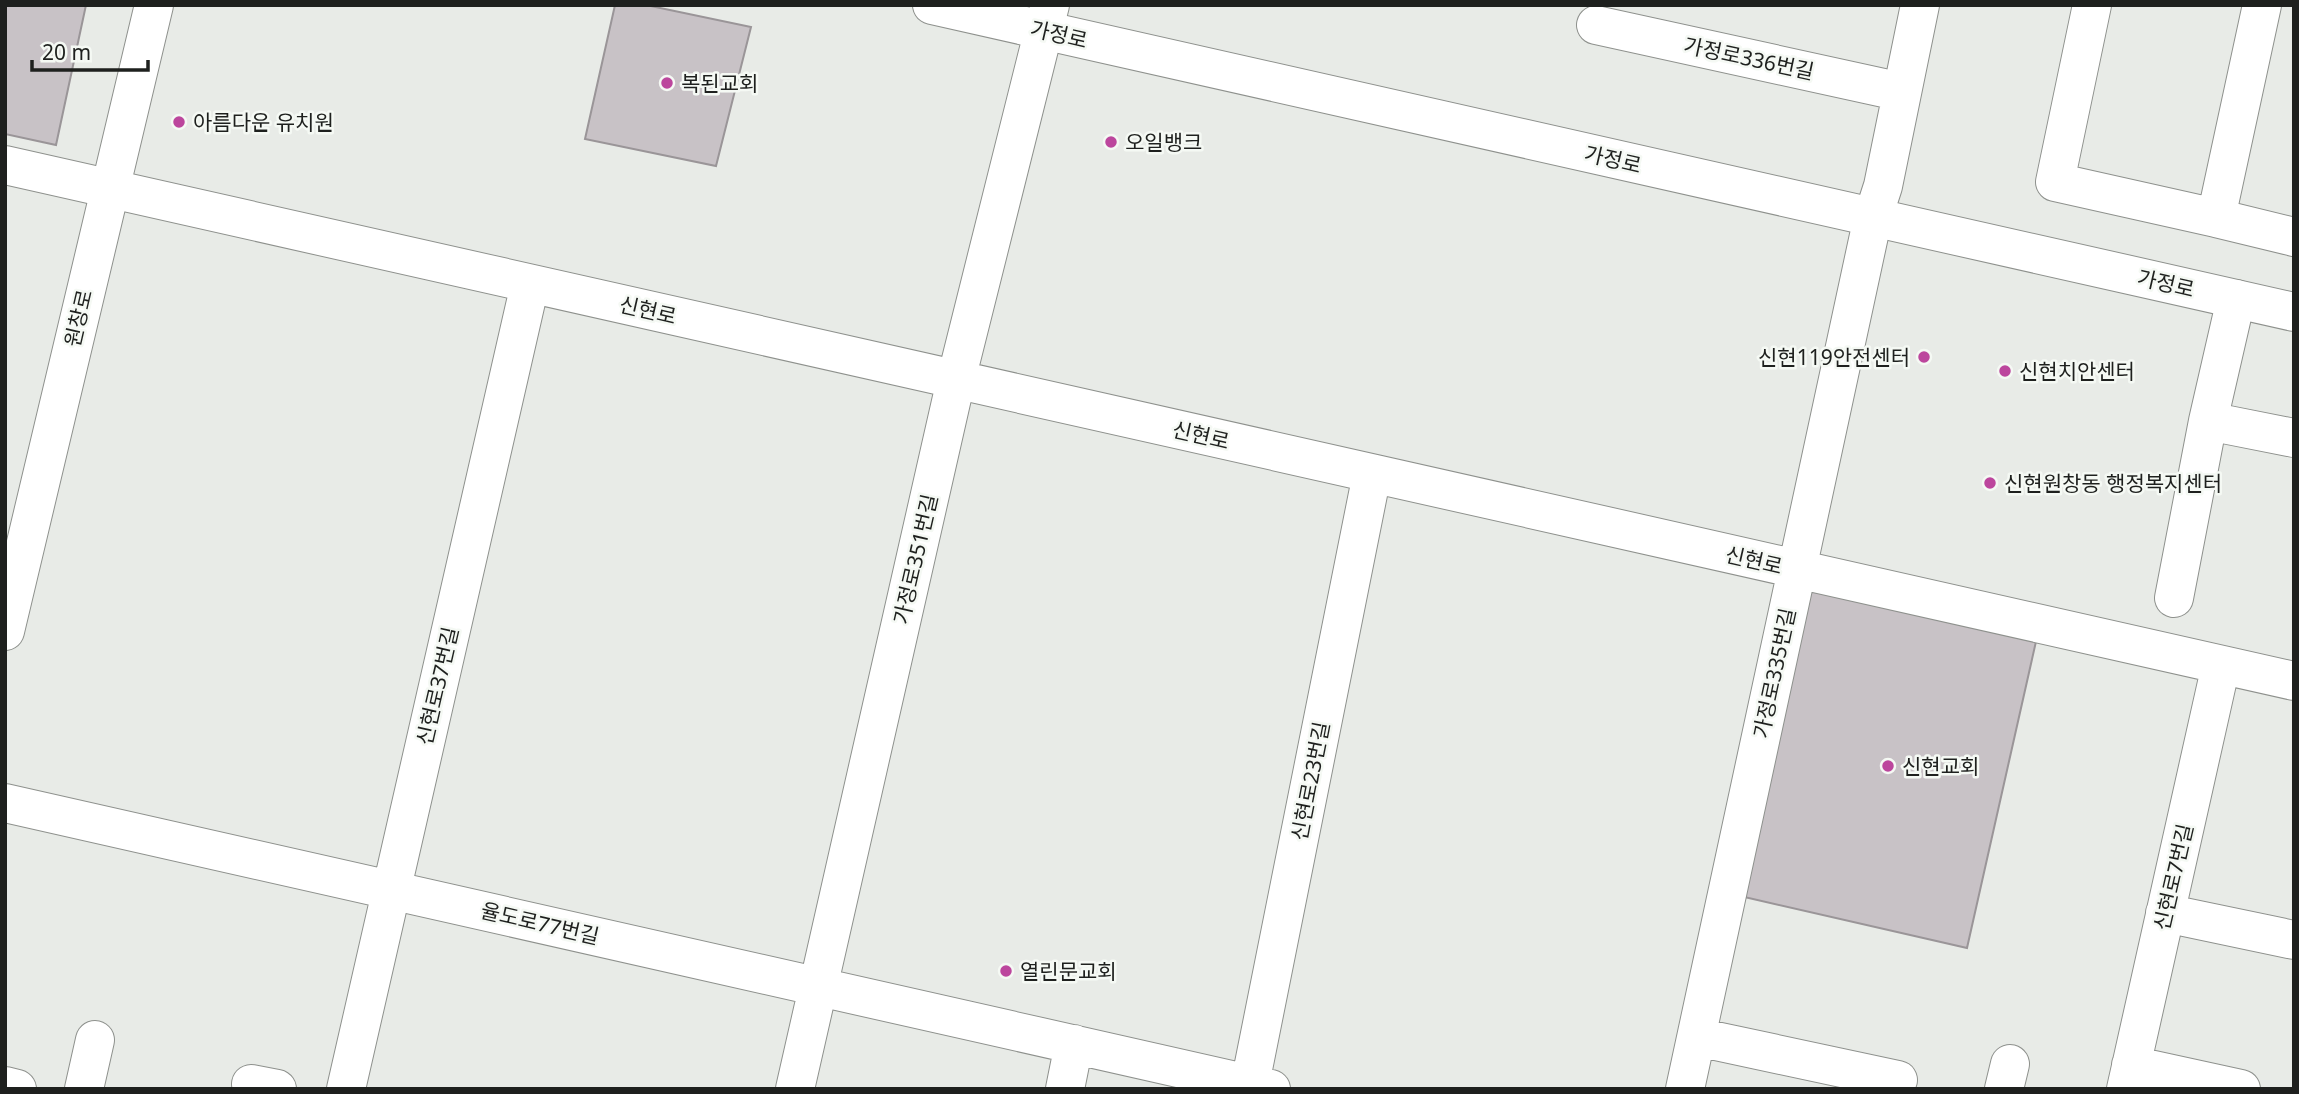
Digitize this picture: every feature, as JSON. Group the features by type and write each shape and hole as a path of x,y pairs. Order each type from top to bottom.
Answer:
{"street":[{"name":"원창로","path":"5,631 154,5"},
{"name":"가정로","path":"932,5 1047,18 1873,217 2294,312"},
{"path":"1873,217 1883,186 1920,5"},
{"path":"2092,5 2054,181 2294,237"},
{"path":"2216,218 2262,5"},
{"name":"가정로351번길","path":"795,1089 956,380 1047,18"},
{"name":"가정로336번길","path":"1597,25 1902,92"},
{"name":"신현로","path":"5,165 2294,681"},
{"name":"가정로335번길","path":"1685,1089 1873,217"},
{"name":"신현로37번길","path":"346,1089 530,284"},
{"path":"2174,598 2208,421 2236,299"},
{"path":"2208,421 2294,438"},
{"name":"신현로23번길","path":"1257,1087 1372,474"},
{"name":"신현로7번길","path":"2129,1077 2221,665"},
{"name":"율도로77번길","path":"5,803 1257,1087"},
{"path":"2165,913 2294,940"},
{"path":"1697,1037 1898,1080"},
{"path":"84,1089 95,1040"},
{"path":"1065,1089 1074,1044"},
{"path":"2129,1077 2241,1089"},
{"path":"5,1086 18,1089"}],"building":[{"path":"5,5 86,5 56,145 5,134"},
{"name":"복된교회","path":"615,5 646,5 751,27 716,166 585,139"},
{"name":"신현교회","path":"1807,585 2037,637 1967,948 1740,896"}],"place":[{"name":"복된교회","path":"667,83"},
{"name":"아름다운 유치원","path":"179,122"},
{"name":"오일뱅크","path":"1111,142"},
{"name":"신현119안전센터","path":"1924,357"},
{"name":"신현치안센터","path":"2005,371"},
{"name":"신현원창동 행정복지센터","path":"1990,483"},
{"name":"신현교회","path":"1888,766"},
{"name":"열린문교회","path":"1006,971"}]}
